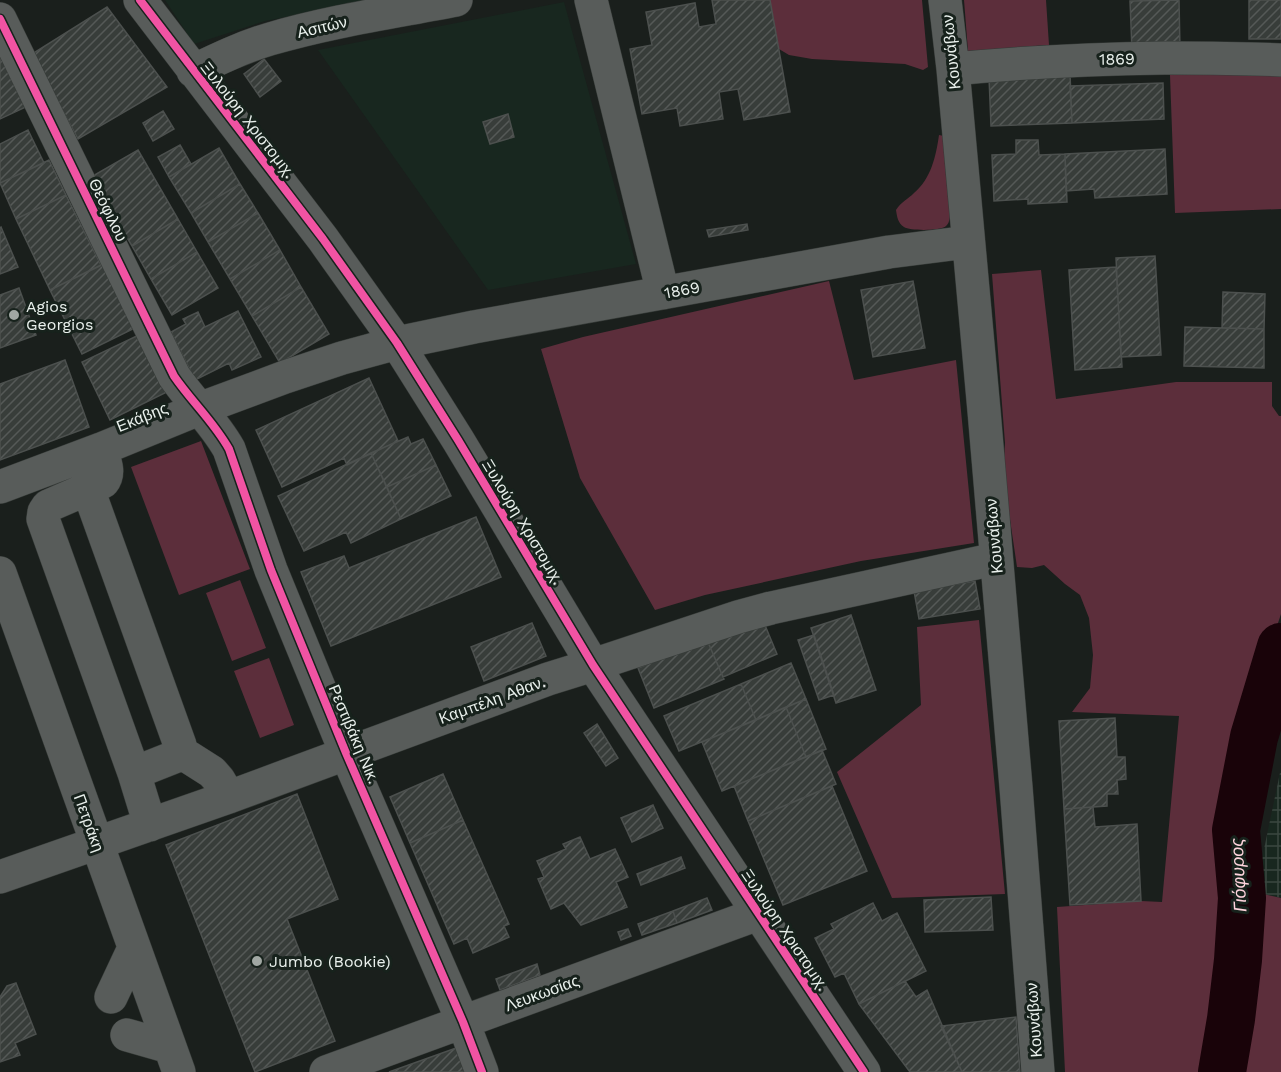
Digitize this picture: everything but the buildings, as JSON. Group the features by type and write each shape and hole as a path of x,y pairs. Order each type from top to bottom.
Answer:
{"street":[{"name":"Ξυλούρη Χριστομιχ.","path":"140,0 323,239 397,343 453,430 593,665 864,1072"},
{"name":"Ασιτών","path":"193,71 245,48 281,37 323,26 456,0"},
{"path":"591,0 663,293"},
{"name":"Κουνάβων","path":"945,0 1016,787 1038,1072"},
{"name":"Θεόφιλου","path":"0,19 174,376 199,409"},
{"name":"1869","path":"953,69 1018,62 1125,59 1281,60"},
{"name":"1869","path":"397,343 889,252 968,242"},
{"name":"Εκάβης","path":"0,487 199,409 320,365 397,343"},
{"name":"Ρεστιβάκη Νικ.","path":"199,409 229,449 271,570 346,753 463,1022 482,1072"},
{"path":"101,449 108,474 103,482 48,506 43,519 134,773 150,825"},
{"path":"88,489 180,745 177,756 134,773"},
{"name":"Καμπέλη Αθαν.","path":"0,877 229,797 548,679 738,617 995,559"},
{"name":"Πετράκη","path":"0,573 174,1059"},
{"path":"179,752 212,772 229,797"},
{"name":"Λευκωσίας","path":"326,1072 758,914"},
{"path":"111,997 134,948"},
{"path":"127,1035 174,1059"}],"shaded area":[{"path":"165,0 376,0 265,21 194,44"},
{"path":"770,0 922,0 928,67 923,70 905,64 812,59 789,55 779,49"},
{"path":"964,0 1046,0 1049,45 968,51"},
{"path":"564,2 636,264 488,290 318,50"},
{"path":"1281,74 1281,209 1175,213 1170,75"},
{"path":"939,135 944,136 949,222 943,228 938,229 907,228 899,222 896,210 925,181 934,159"},
{"path":"1041,270 1056,399 1176,382 1272,382 1272,406 1281,416 1281,614 1242,746 1228,825 1229,865 1222,946 1221,997 1206,1072 1065,1072 1057,907 1141,901 1162,902 1179,716 1072,712 1090,688 1093,655 1089,618 1080,595 1044,565 1032,568 1017,567 1003,472 1005,443 992,274"},
{"path":"829,281 854,380 956,360 974,543 861,561 705,595 655,610 580,478 541,349 583,337"},
{"path":"201,441 250,569 179,595 131,467"},
{"path":"240,580 266,648 232,661 206,593"},
{"path":"979,620 1005,894 892,898 837,772 921,705 917,627"},
{"path":"269,658 294,725 260,738 234,671"},
{"path":"1281,768 1281,898 1255,892"},
{"path":"1255,892 1281,898 1281,1072 1244,1072"}],"waterway":[{"name":"Γιόφυρος","path":"1222,1072 1238,960 1242,898 1236,830 1254,737 1281,647"}],"cycle path":[{"path":"140,0 323,239 397,343 593,665 864,1072"},
{"path":"0,19 174,376 229,449 271,570 346,753 463,1022 482,1072"}],"place":[{"name":"Agios Georgios","path":"14,315"},
{"name":"Jumbo (Bookie)","path":"257,961"}]}
